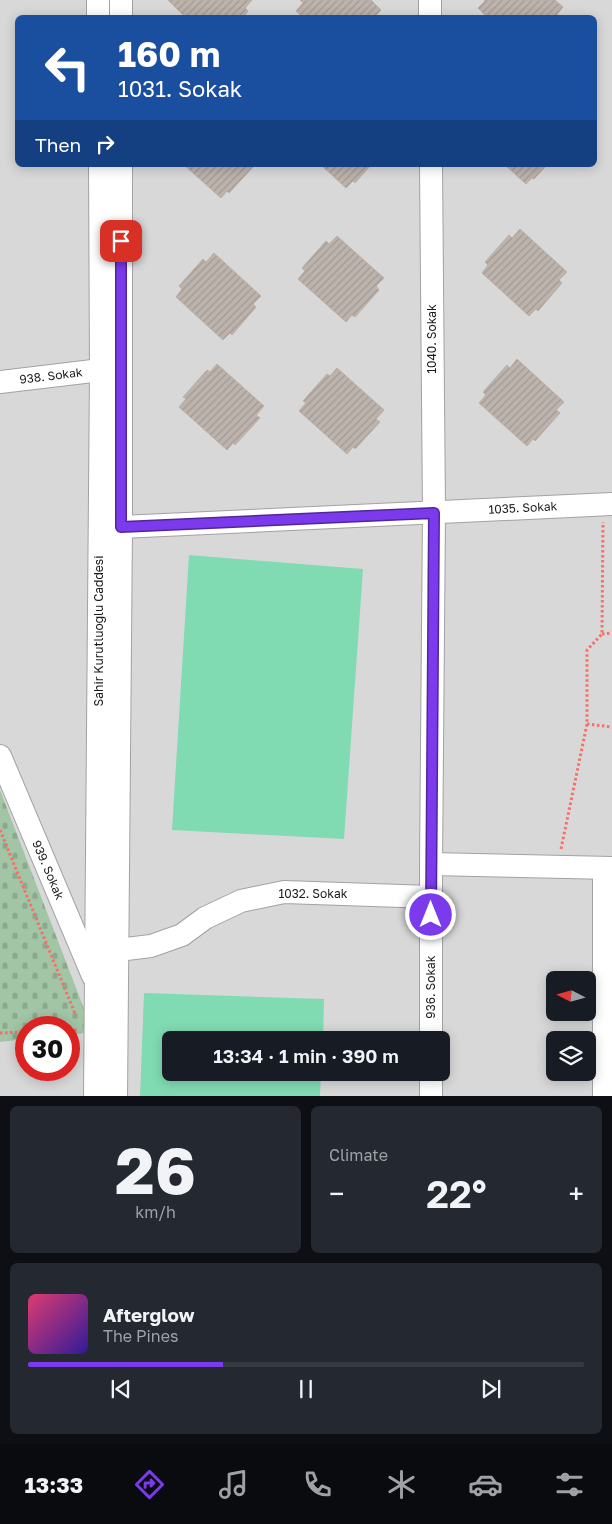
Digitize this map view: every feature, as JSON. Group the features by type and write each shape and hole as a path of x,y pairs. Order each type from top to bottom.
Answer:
{"street":[{"path":"98,0 98,15"},
{"path":"121,0 121,15"},
{"path":"430,0 430,15"},
{"name":"Sahir Kurutluoğlu Caddesi","path":"100,167 101,370 111,526 118,950 116,1096"},
{"name":"Sahir Kurutluoğlu Caddesi","path":"95,1096 96,984 121,167"},
{"name":"1040. Sokak","path":"431,167 434,513"},
{"name":"938. Sokak","path":"0,382 101,370"},
{"name":"1035. Sokak","path":"111,526 608,504"},
{"name":"936. Sokak","path":"431,1031 434,513"},
{"name":"939. Sokak","path":"0,756 96,984"},
{"path":"431,864 608,868 604,1096"},
{"name":"1032. Sokak","path":"118,950 151,946 182,935 205,918 241,902 284,892 431,897"},
{"path":"431,1081 431,1096"}],"path":[{"path":"557,867 587,724 587,650 602,634 608,504"},
{"path":"602,634 612,633"},
{"path":"587,724 612,727"},
{"path":"0,830 76,1016"},
{"path":"0,1033 15,1032"}],"shaded area":[{"path":"0,0 612,0 612,1096 0,1096"}],"green space":[{"path":"189,555 363,569 344,839 172,830"},
{"path":"0,790 93,1032 80,1034 80,1016 15,1016 15,1040 0,1042"},
{"path":"144,993 324,999 323,1031 162,1031 162,1081 321,1081 320,1096 140,1096"}],"building":[{"path":"168,0 252,0 245,8 248,11 245,15 183,15"},
{"path":"300,0 371,0 381,10 377,15 301,15 296,11 303,3"},
{"path":"555,0 563,7 557,15 485,15 478,8 485,1"},
{"path":"186,167 253,167 229,193 227,191 221,198"},
{"path":"323,167 369,167 355,183 353,181 346,188"},
{"path":"507,167 545,167 534,179 532,178 526,184"},
{"path":"520,229 567,272 559,280 562,283 538,311 536,309 529,316 482,273 488,265 485,262 509,235 512,238"},
{"path":"337,236 384,278 376,286 379,290 355,317 352,315 346,322 298,279 305,271 302,268 326,241 329,244"},
{"path":"214,253 261,296 253,304 256,307 232,335 230,333 223,340 176,297 182,289 179,286 203,259 206,262"},
{"path":"517,359 564,402 556,410 560,413 535,441 533,439 527,446 479,403 486,395 483,392 507,365 510,368"},
{"path":"217,364 264,406 256,415 260,418 235,445 233,443 227,450 179,407 186,399 183,397 207,370 210,372"},
{"path":"337,368 384,410 376,419 380,422 355,449 353,447 347,454 299,411 306,403 303,401 327,374 330,376"}],"route":[{"path":"121,241 121,527 434,513 431,915"}]}
